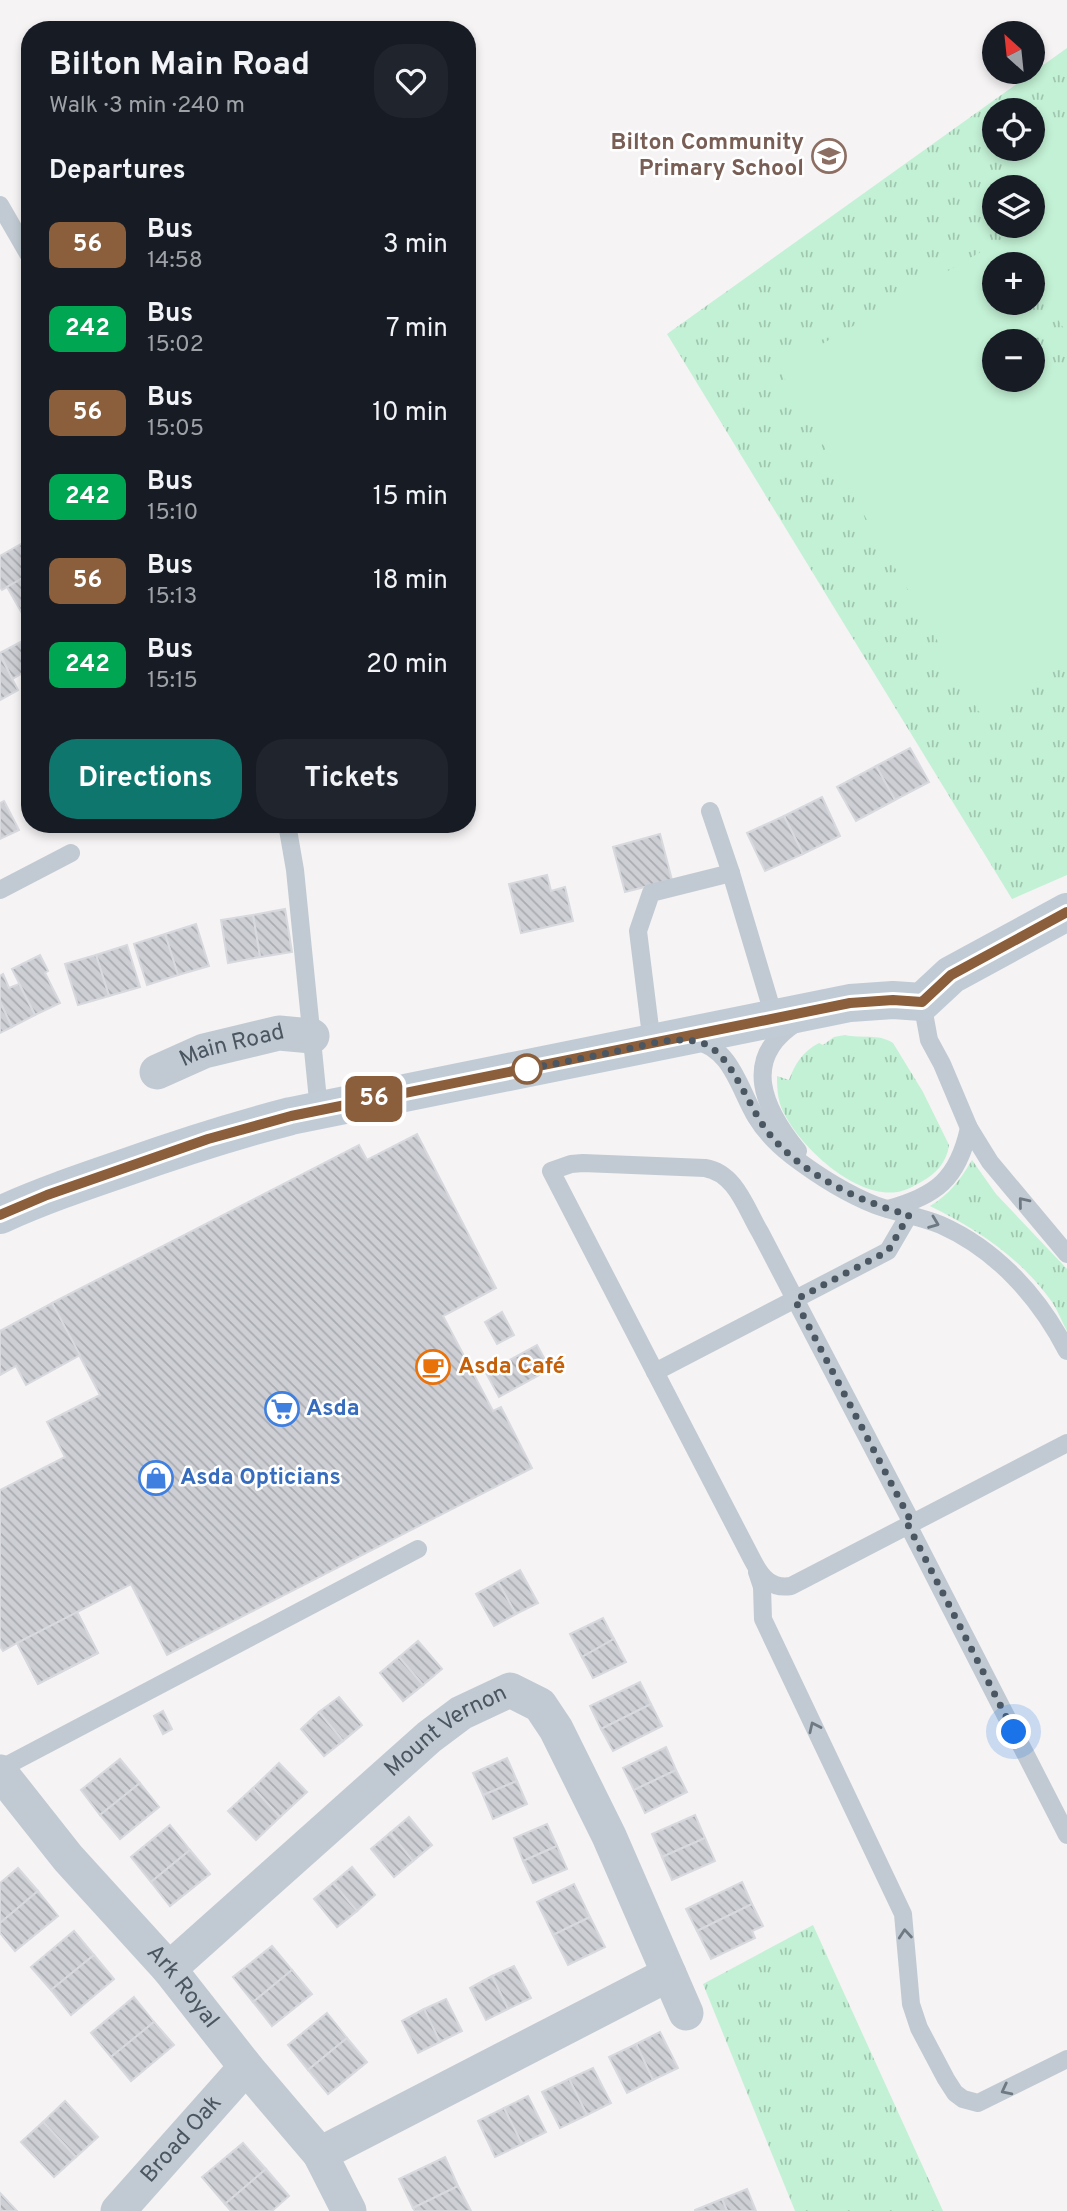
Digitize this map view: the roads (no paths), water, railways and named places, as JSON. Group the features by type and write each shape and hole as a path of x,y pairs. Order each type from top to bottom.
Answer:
{"main road":[{"path":"0,1215 47,1195 228,1132 319,1110 824,1009 873,1001 922,1002 951,975 1067,912"}],"street":[{"name":"Main Road","path":"157,1072 204,1051 279,1033 312,1036"},
{"name":"Mount Vernon","path":"169,1969 429,1737 461,1713 510,1690 540,1705 556,1729 609,1836 686,2013"},
{"name":"Ark Royal","path":"0,1771 68,1858 169,1969 246,2067 320,2154 349,2211"},
{"path":"320,2154 669,1974"},
{"name":"Broad Oak","path":"118,2211 246,2067"}],"lane":[{"path":"0,205 21,241"},
{"path":"710,811 775,1020"},
{"path":"289,833 295,870 319,1110"},
{"path":"0,890 71,853"},
{"path":"731,873 652,892 638,931 662,1042 703,1043 723,1056 757,1119 771,1137 781,1148 816,1174 849,1193 888,1209 930,1221 978,1246 1004,1267 1036,1300 1067,1351"},
{"path":"922,1002 929,1040 969,1128 990,1162 1067,1254"},
{"path":"816,1174 789,1141 764,1094 761,1081 771,1048 781,1032 824,1009"},
{"path":"888,1209 923,1198 942,1184 965,1147 969,1128"},
{"path":"1067,1835 795,1300 734,1187 719,1171 705,1168 583,1163 551,1171 750,1556 761,1583 764,1619 903,1914 912,2011 946,2079 955,2093 963,2099 978,2103 1067,2059"},
{"path":"655,1372 888,1251 909,1215"},
{"path":"750,1556 765,1579 776,1586 788,1586 1067,1443"},
{"path":"0,1771 418,1549"}],"place":[{"name":"Bilton Community Primary School","path":"829,156"},
{"name":"Asda Café","path":"433,1367"},
{"name":"Asda","path":"282,1409"},
{"name":"Asda Opticians","path":"156,1478"}]}
